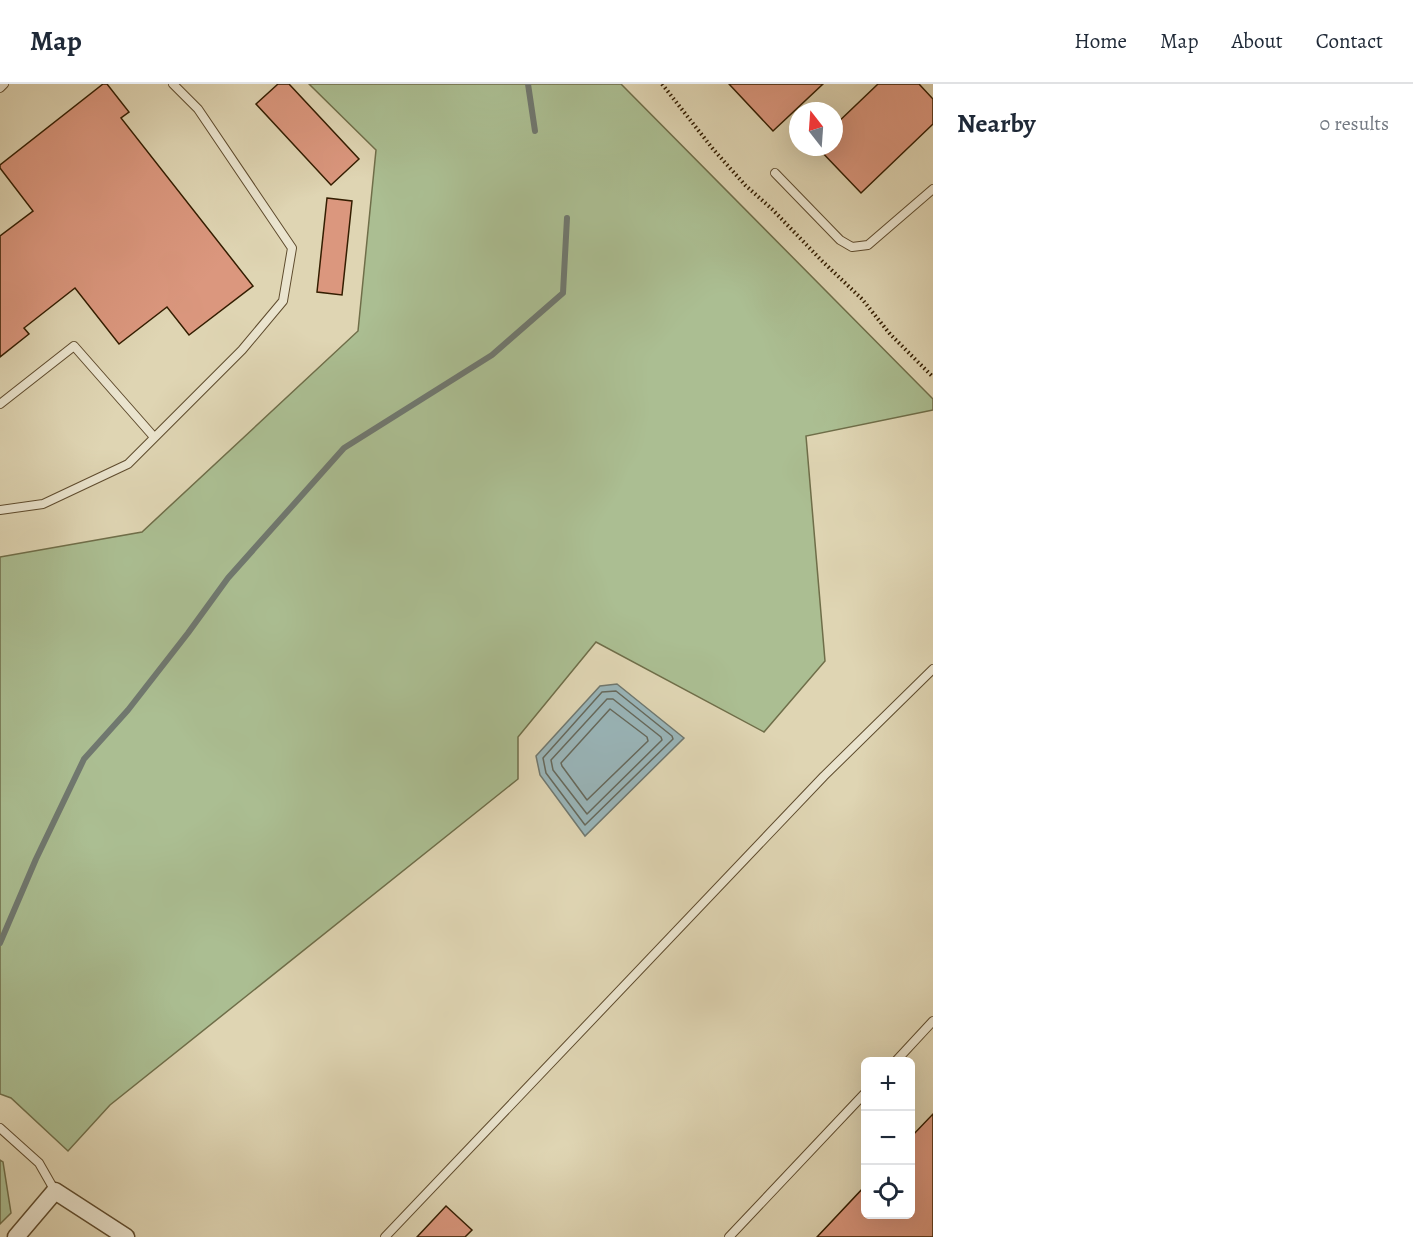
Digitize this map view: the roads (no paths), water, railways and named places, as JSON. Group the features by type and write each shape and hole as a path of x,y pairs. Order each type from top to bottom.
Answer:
{"street":[{"path":"16,1237 55,1191 126,1237"}],"lane":[{"path":"0,88 4,84"},
{"path":"0,510 43,504 128,464 242,350 283,301 292,248 198,109 173,84"},
{"path":"775,174 840,240 852,247 868,245 932,191"},
{"path":"0,404 74,346 154,437"},
{"path":"385,1237 824,776 933,669"},
{"path":"900,1057 933,1021"},
{"path":"729,1237 861,1097"},
{"path":"0,1128 39,1163 55,1191"}],"water":[{"path":"617,684 684,738 585,836 540,775 536,756 600,686"}],"waterway":[{"path":"528,84 535,131"},
{"path":"0,943 36,859 84,759 128,710 228,578 344,448 492,355 563,293 567,218"}]}
